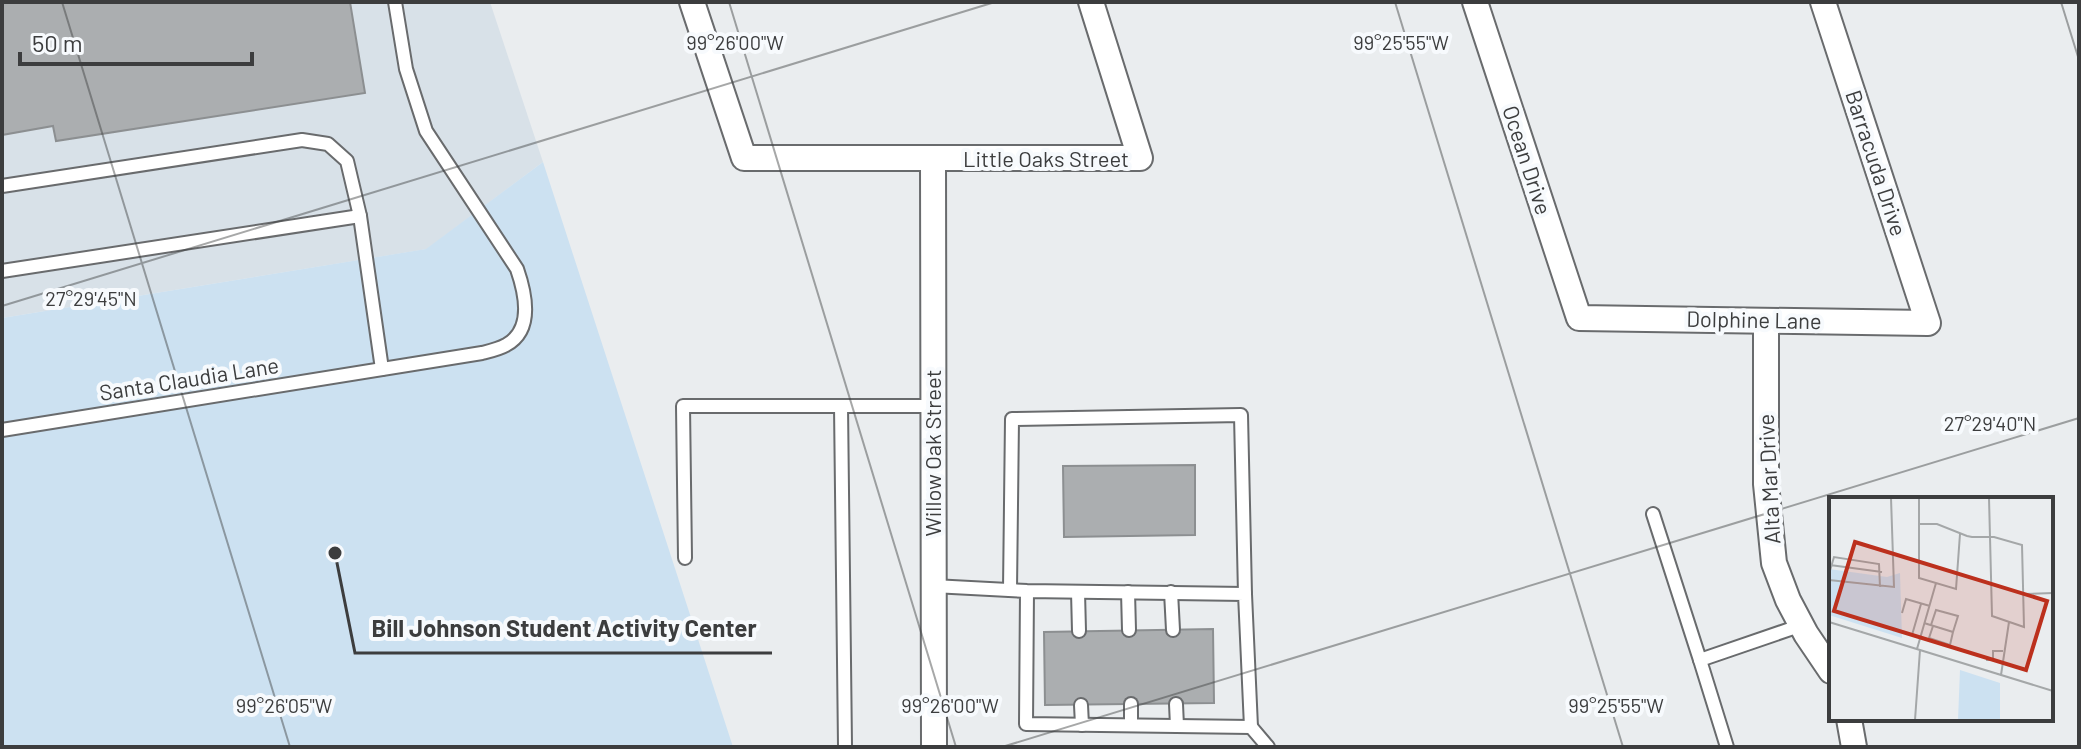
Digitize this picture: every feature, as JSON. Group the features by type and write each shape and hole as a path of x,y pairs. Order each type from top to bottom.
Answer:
{"street":[{"path":"692,2 744,158 933,159"},
{"name":"Little Oaks Street","path":"933,159 1140,158 1091,2"},
{"name":"Ocean Drive","path":"1475,2 1579,318"},
{"name":"Barracuda Drive","path":"1823,2 1928,323"},
{"name":"Willow Oak Street","path":"933,159 934,747"},
{"name":"Dolphine Lane","path":"1579,318 1928,323"},
{"name":"Alta Mar Drive","path":"1766,321 1768,528 1774,563 1788,600 1829,668"},
{"path":"1849,721 1854,747"}],"lane":[{"name":"Santa Claudia Lane","path":"2,430 482,353 509,344 522,325 525,291 517,269 426,131 406,69 395,2"},
{"path":"2,186 302,140 328,144 347,161 360,216 382,369"},
{"path":"2,271 360,216"},
{"path":"685,558 683,406 933,406"},
{"path":"841,406 845,746"},
{"path":"1010,590 1012,419 1241,415 1251,727 1268,747"},
{"path":"1653,514 1727,747"},
{"path":"933,586 1027,591 1245,594"},
{"path":"1027,591 1026,724 1251,727"},
{"path":"1078,592 1079,631"},
{"path":"1128,592 1129,630"},
{"path":"1171,592 1173,630"},
{"path":"1700,660 1802,625"},
{"path":"1131,704 1131,725"},
{"path":"1176,704 1177,726"},
{"path":"1081,705 1082,725"}],"shaded area":[{"path":"2,2 490,2 543,162 427,249 2,318"},
{"path":"543,162 733,747 2,747 2,318 426,249"}],"building":[{"path":"2,2 350,2 365,93 56,141 53,126 2,135"},
{"path":"1195,465 1195,535 1064,537 1063,466"},
{"path":"1213,629 1214,703 1045,705 1044,632"}],"place":[{"name":"Bill Johnson Student Activity Center","path":"335,553"}]}
